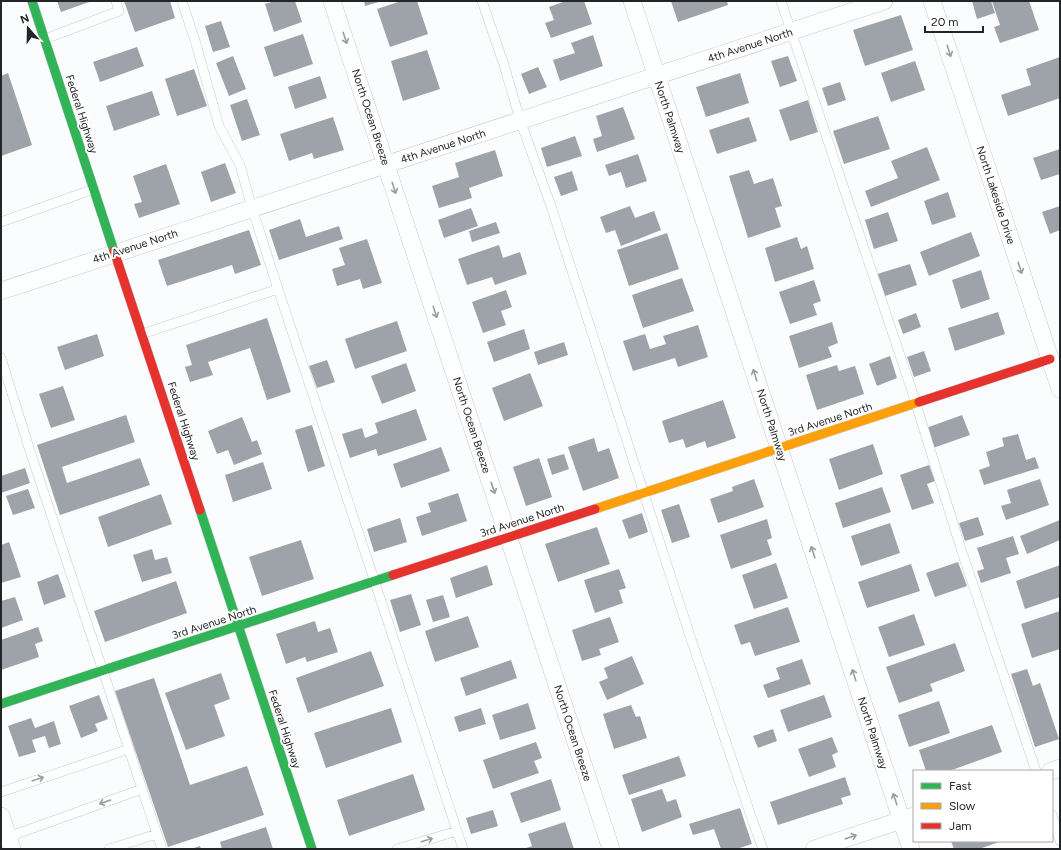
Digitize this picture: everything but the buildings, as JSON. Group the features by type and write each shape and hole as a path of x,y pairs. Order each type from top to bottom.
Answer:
{"street":[{"name":"Federal Highway","path":"32,1 312,849"},
{"name":"North Ocean Breeze","path":"332,1 611,849"},
{"name":"North Palmway","path":"632,1 779,448 908,818 911,849"},
{"name":"4th Avenue North","path":"1,291 115,252 386,165 884,1"},
{"name":"North Lakeside Drive","path":"932,1 1060,389"},
{"name":"3rd Avenue North","path":"1,704 1050,359"},
{"path":"1,816 10,843"},
{"path":"814,849 908,818"}],"lane":[{"path":"45,39 119,11 116,1"},
{"path":"182,1 196,44 219,126 240,165 278,289 462,849"},
{"path":"482,1 504,65 520,120 551,206 690,636 763,849"},
{"path":"781,1 916,403 962,552 1036,770"},
{"path":"1,222 94,189"},
{"path":"142,334 278,289"},
{"path":"1,358 30,451 104,670 162,849"},
{"path":"1,792 129,749"},
{"path":"10,843 142,789"},
{"path":"1053,818 1060,841"},
{"path":"397,849 457,831"},
{"path":"109,849 157,834"}],"traffic: fast":[{"path":"32,1 114,251"},
{"path":"200,510 312,849"},
{"path":"1,704 393,575"}],"traffic: slow":[{"path":"595,509 919,402"}],"traffic: jam":[{"path":"114,251 200,510"},
{"path":"919,402 1050,359"},
{"path":"393,575 595,509"}]}
